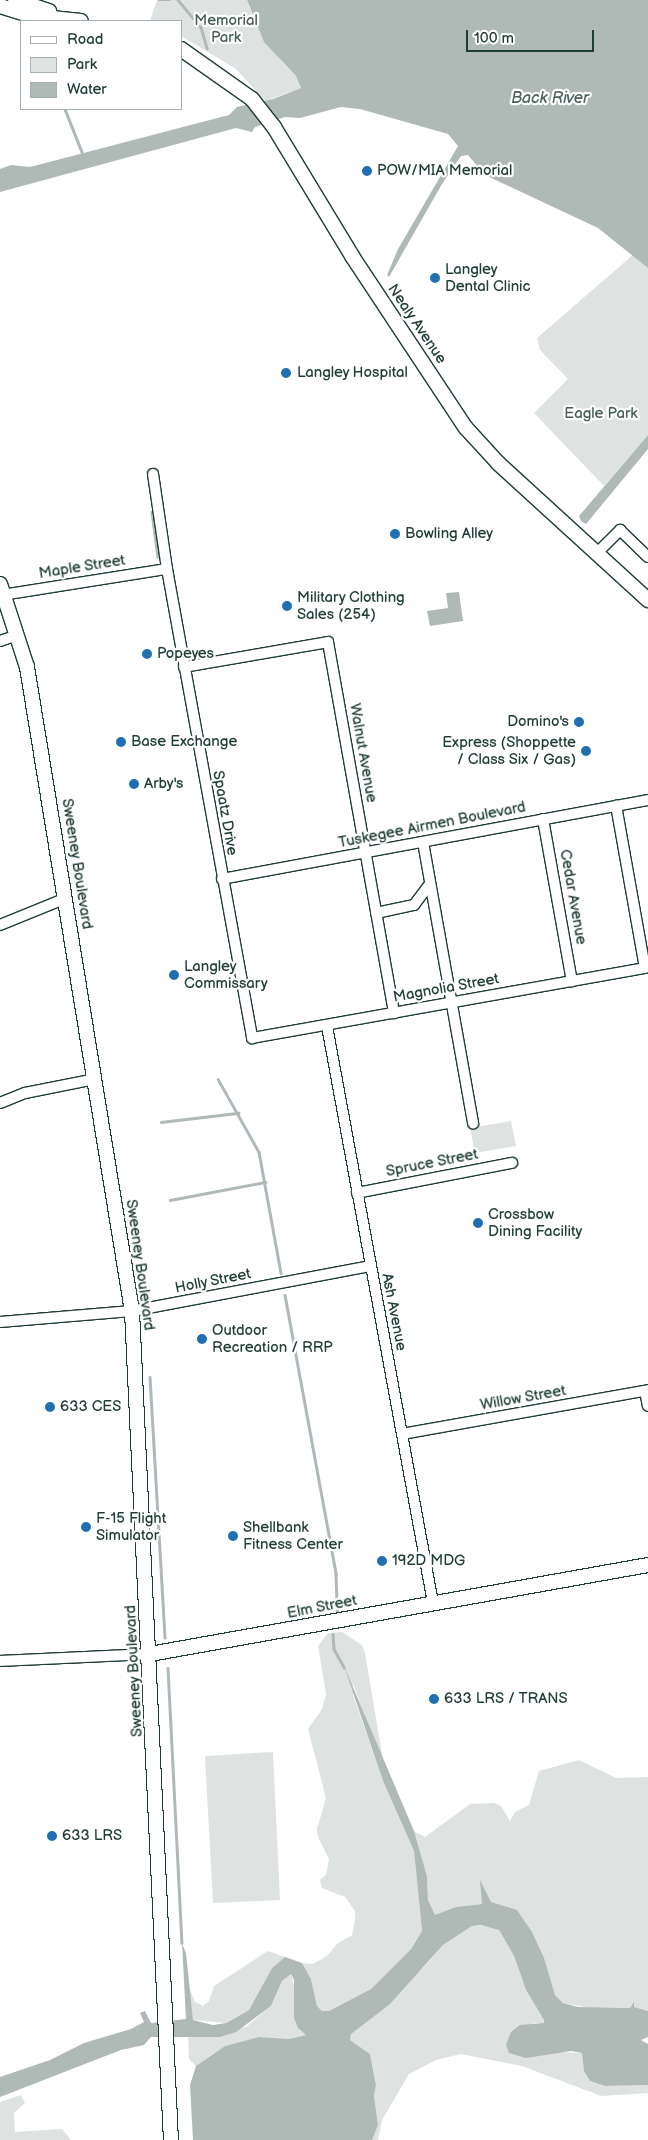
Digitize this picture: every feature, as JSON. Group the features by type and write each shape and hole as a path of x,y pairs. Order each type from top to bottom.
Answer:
{"main road":[{"path":"15,0 75,20"},
{"path":"0,6 33,16 75,20"},
{"name":"Nealy Avenue","path":"182,50 252,99 274,127 352,256 466,428 499,464 648,600"},
{"name":"Sweeney Boulevard","path":"1,590 27,667 132,1311 150,1654 171,2140"},
{"name":"Elm Street","path":"150,1654 648,1565"}],"street":[{"name":"Spaatz Drive","path":"153,474 184,667 252,1038"},
{"path":"597,553 620,530 648,557"},
{"name":"Maple Street","path":"1,590 167,569"},
{"path":"0,641 17,635"},
{"name":"Walnut Avenue","path":"184,667 328,642 394,1012"},
{"name":"Tuskegee Airmen Boulevard","path":"222,879 648,800"},
{"name":"Magnolia Street","path":"252,1038 327,1026 451,1001 645,968 616,806"},
{"name":"Cedar Avenue","path":"543,819 572,981"},
{"path":"423,842 473,1124"},
{"path":"376,913 414,904 430,884"},
{"path":"0,925 66,898"},
{"name":"Ash Avenue","path":"327,1026 432,1603"},
{"path":"0,1102 25,1094 95,1079"},
{"name":"Spruce Street","path":"357,1192 512,1163"},
{"name":"Holly Street","path":"0,1322 132,1311 370,1266"},
{"path":"647,1390 648,1406"},
{"name":"Willow Street","path":"402,1434 647,1390"},
{"name":"Elm Street","path":"0,1661 150,1654"}],"green space":[{"name":"Memorial Park","path":"157,0 247,0 255,23 282,62 296,76 301,88 265,101 236,69 182,37 182,20 150,20"},
{"name":"Eagle Park","path":"634,254 648,268 648,435 604,486 534,413 568,379 540,350 537,338"},
{"path":"511,1121 516,1146 475,1153 470,1128"},
{"path":"342,1632 362,1645 365,1653 384,1766 353,1684 353,1695 383,1781 414,1851 422,1931 411,1949 371,1989 329,2011 322,2011 317,2006 311,1979 302,1963 313,1964 327,1956 337,1944 352,1935 355,1911 345,1897 322,1888 320,1880 326,1875 329,1859 318,1837 317,1829 326,1798 308,1729 322,1709 326,1694 318,1646 328,1633"},
{"path":"273,1752 280,1900 213,1903 205,1756"},
{"path":"579,1760 616,1778 648,1777 648,2011 634,2007 634,2003 630,2008 590,2008 563,2003 555,1995 526,1924 517,1911 491,1902 481,1883 482,1904 456,1907 435,1916 428,1900 427,1876 414,1831 425,1837 470,1804 494,1803 501,1806 510,1821 515,1812 529,1805 539,1771"},
{"path":"492,1925 499,1930 514,1956 526,1990 544,2020 544,2023 533,2023 558,2052 582,2053 590,2081 605,2086 648,2085 648,2093 601,2096 522,2066 461,2054 436,2060 409,2074 382,2120 378,2140 372,2140 378,2125 374,2096 376,2084 370,2054 350,2040 351,2034 424,1967 443,1945 472,1926"},
{"path":"268,1951 285,1957 272,1968 249,2010 225,2023 193,2020 189,1987 195,2002 203,2006 209,2001 214,1986"},
{"path":"291,1974 306,2035 289,2039 259,2037 225,2046 196,2066 189,2059 188,2037 200,2037 246,2027 271,2006 282,1981"},
{"path":"21,2095 25,2103 14,2113 15,2132 62,2129 71,2140 0,2140 0,2102"}],"water":[{"name":"Back River","path":"247,0 648,0 648,268 598,228 485,175 468,155 461,156 442,184 389,277 387,275 398,249 458,146 448,134 360,109 341,107 300,118 285,117 255,127 252,132 236,128 0,192 0,169 11,165 30,167 229,115 237,107 273,99 301,88 296,76 264,42"},
{"path":"648,435 648,449 586,524 581,521 579,516"},
{"path":"459,592 463,621 430,626 427,611 448,608 446,593"},
{"path":"344,1666 414,1831 427,1876 428,1900 435,1915 456,1907 482,1904 480,1880 491,1902 517,1910 532,1932 544,1958 555,1995 563,2003 578,2007 630,2008 634,2002 634,2007 648,2011 648,2037 641,2040 648,2044 648,2085 605,2086 590,2081 584,2071 582,2053 571,2051 526,2058 509,2053 506,2045 511,2032 520,2025 544,2023 544,2020 526,1990 514,1956 499,1930 481,1925 472,1926 443,1945 390,2004 351,2034 350,2040 370,2054 376,2085 374,2096 378,2125 372,2140 193,2140 190,2085 196,2066 225,2046 259,2037 289,2039 306,2035 298,2028 294,2018 294,1980 291,1974 282,1981 271,2006 236,2032 220,2037 151,2037 144,2045 121,2050 0,2097 0,2077 50,2060 84,2043 131,2029 144,2022 140,2013 145,2011 151,2023 186,2019 182,1943 186,1953 193,2020 213,2025 226,2023 249,2010 272,1968 285,1957 302,1963 311,1979 317,2006 322,2011 329,2011 371,1989 411,1949 422,1931 414,1851 383,1781"}],"waterway":[{"path":"159,0 170,0"},
{"path":"178,0 201,27 207,48"},
{"path":"65,110 82,152"},
{"path":"152,512 158,557"},
{"path":"218,1079 259,1152 281,1273"},
{"path":"161,1122 238,1113"},
{"path":"170,1200 265,1182"},
{"path":"285,1295 336,1574 337,1612"},
{"path":"150,1377 165,1638"},
{"path":"333,1634 334,1649 344,1667"},
{"path":"168,1668 182,1943"}],"place":[{"name":"POW/MIA Memorial","path":"367,171"},
{"name":"Langley Dental Clinic","path":"435,278"},
{"name":"Langley Hospital","path":"286,373"},
{"name":"Bowling Alley","path":"395,534"},
{"name":"Military Clothing Sales (254)","path":"287,606"},
{"name":"Popeyes","path":"147,654"},
{"name":"Domino's","path":"579,722"},
{"name":"Base Exchange","path":"121,742"},
{"name":"Express (Shoppette / Class Six / Gas)","path":"586,751"},
{"name":"Arby's","path":"134,784"},
{"name":"Langley Commissary","path":"174,975"},
{"name":"Crossbow Dining Facility","path":"478,1223"},
{"name":"Outdoor Recreation / RRP","path":"202,1339"},
{"name":"633 CES","path":"50,1407"},
{"name":"F-15 Flight Simulator","path":"86,1527"},
{"name":"Shellbank Fitness Center","path":"233,1536"},
{"name":"192D MDG","path":"382,1561"},
{"name":"633 LRS / TRANS","path":"434,1699"},
{"name":"633 LRS","path":"52,1836"}]}
